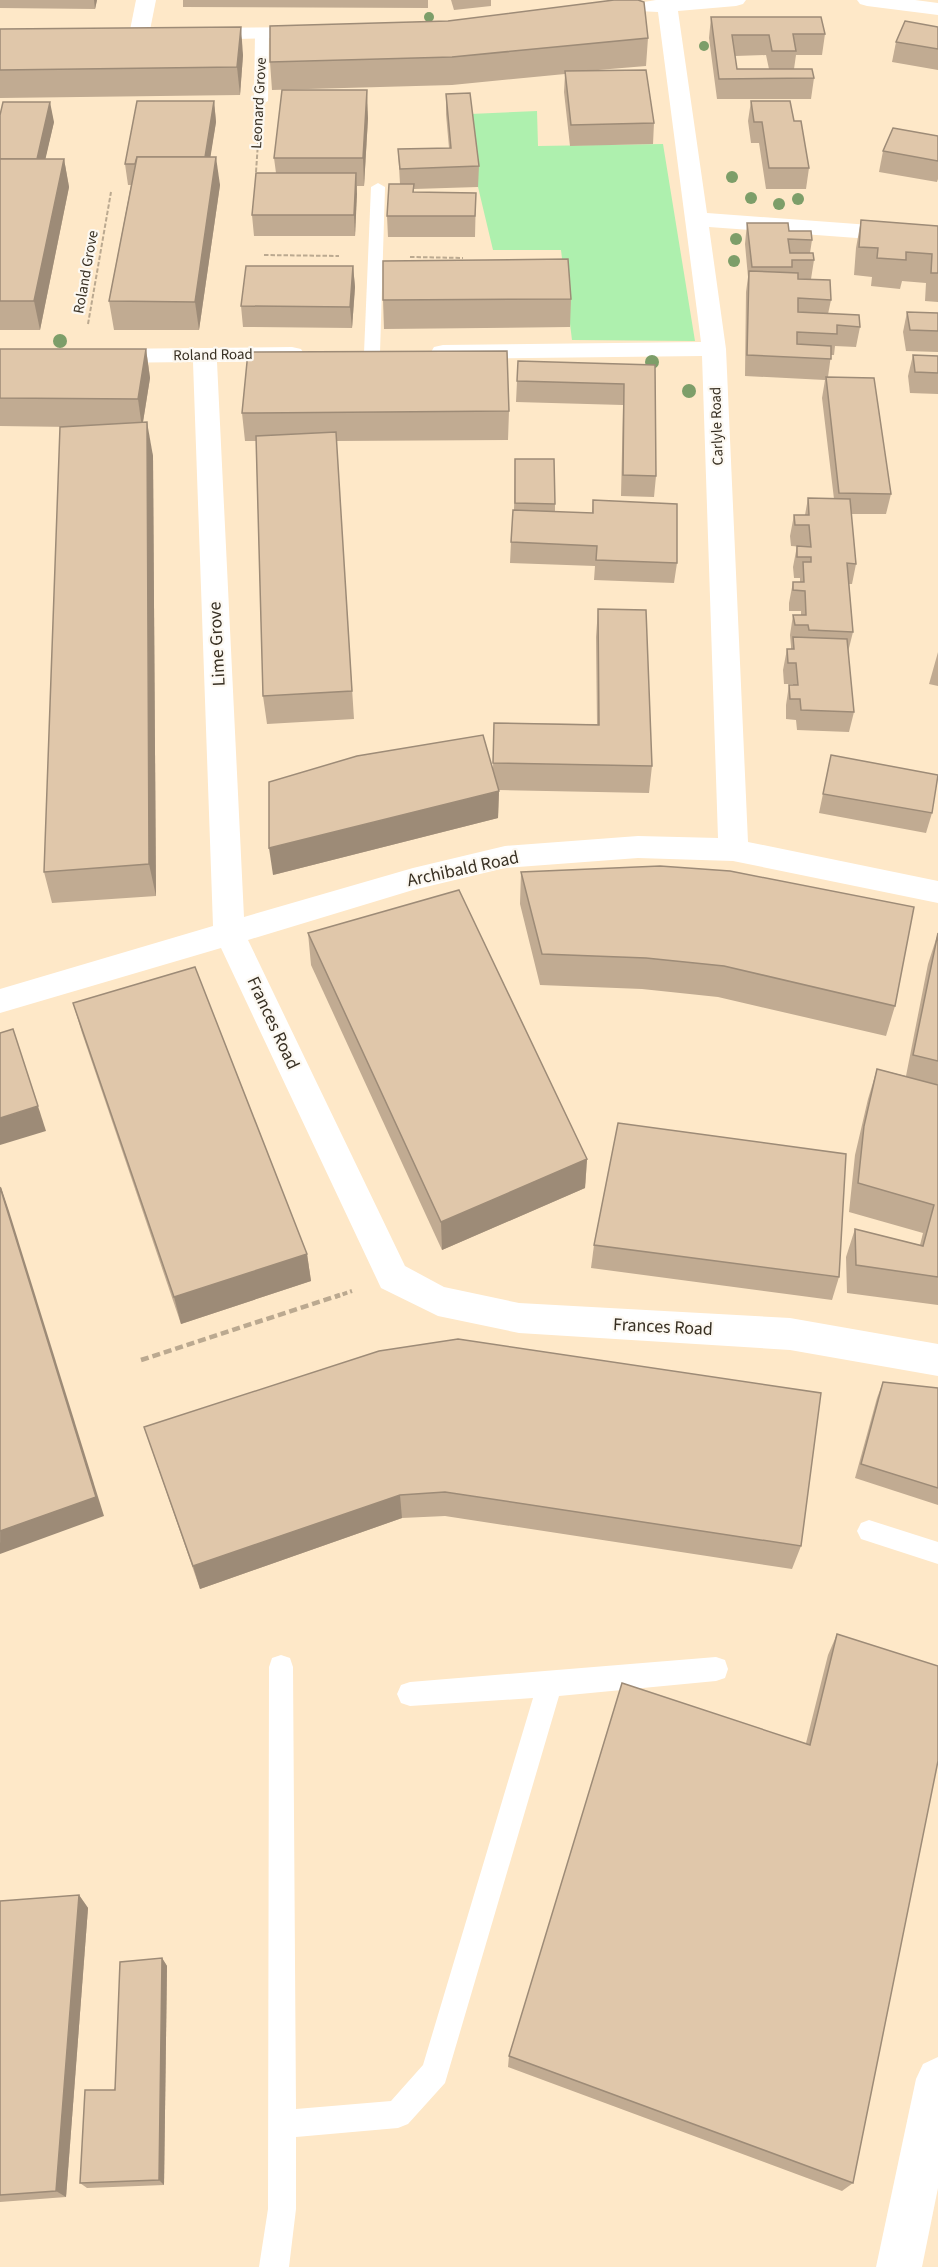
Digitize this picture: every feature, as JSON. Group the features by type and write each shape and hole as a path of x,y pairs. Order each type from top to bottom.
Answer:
{"street":[{"path":"139,35 146,0"},
{"path":"622,9 666,2 736,0"},
{"path":"867,0 938,9"},
{"name":"Carlyle Road","path":"666,2 714,349 733,850"},
{"path":"116,35 333,33"},
{"path":"695,219 938,237"},
{"path":"383,353 714,349"},
{"name":"Roland Road","path":"82,356 312,354"},
{"name":"Lime Grove","path":"205,356 229,932"},
{"name":"Archibald Road","path":"0,1001 413,879 505,857 638,847 733,850 938,892"},
{"name":"Frances Road","path":"229,932 393,1277 438,1301 519,1318 790,1334 938,1360"},
{"path":"899,2267 938,2079"}],"lane":[{"name":"Leonard Grove","path":"261,101 262,34"},
{"path":"378,187 383,353"},
{"path":"869,1531 938,1553"},
{"path":"274,2267 282,2209 281,1666"},
{"path":"410,1694 716,1669"},
{"path":"282,2124 398,2114 435,2073 550,1684"}],"path":[{"name":"Leonard Grove","path":"256,172 261,101"},
{"name":"Roland Grove","path":"82,356 111,192"},
{"path":"141,1360 393,1277"}],"green space":[{"path":"537,111 538,146 663,144 695,341 572,340 561,250 493,250 478,187 470,114"}],"building":[{"path":"614,0 644,2 648,38 452,57 270,62 270,26 448,21"},
{"path":"711,17 821,17 825,34 793,34 796,51 772,51 769,35 732,35 737,69 812,69 814,78 719,79"},
{"path":"905,21 938,27 938,49 896,42"},
{"path":"241,27 237,67 0,70 0,29"},
{"path":"646,70 654,123 571,125 565,71"},
{"path":"282,90 367,90 363,158 274,158"},
{"path":"470,93 479,166 400,169 398,149 451,148 446,94"},
{"path":"137,101 214,101 205,157 137,157 135,164 125,164"},
{"path":"751,101 790,101 794,121 801,121 809,168 769,168 762,122 754,122"},
{"path":"3,102 50,102 37,159 0,159 0,115"},
{"path":"893,128 938,136 938,161 883,151"},
{"path":"137,157 216,157 195,302 109,301"},
{"path":"0,159 64,159 34,301 0,301"},
{"path":"256,173 356,173 354,215 252,215"},
{"path":"389,184 414,184 413,192 476,193 475,216 387,216"},
{"path":"861,220 938,226 938,273 931,273 932,254 906,252 906,260 877,258 878,248 859,247"},
{"path":"747,223 788,223 789,231 811,231 812,240 788,239 790,253 813,253 814,260 792,260 792,267 752,267"},
{"path":"568,259 571,299 383,300 383,261"},
{"path":"246,266 353,266 350,307 241,306"},
{"path":"749,271 798,273 798,279 830,280 831,300 798,298 798,312 859,315 860,327 837,325 837,334 797,332 797,344 831,346 831,359 747,355"},
{"path":"907,312 938,313 938,331 910,330"},
{"path":"0,349 146,349 138,399 0,398"},
{"path":"507,351 509,411 242,413 248,352"},
{"path":"913,355 938,356 938,373 915,372"},
{"path":"518,361 655,365 656,476 623,475 624,384 517,381"},
{"path":"826,377 874,378 891,494 839,493"},
{"path":"147,422 149,864 44,872 60,427"},
{"path":"336,432 352,691 263,696 256,436"},
{"path":"515,459 554,459 555,504 515,503"},
{"path":"808,498 850,499 856,564 847,563 853,632 809,630 808,625 795,625 793,615 806,615 805,591 793,590 793,582 804,582 803,562 811,562 811,557 797,557 797,546 811,547 809,525 795,525 794,515 809,515"},
{"path":"593,500 677,504 677,563 596,560 597,546 511,542 513,510 593,513"},
{"path":"598,609 646,610 652,766 493,763 494,723 599,725"},
{"path":"793,637 847,639 854,712 801,710 800,699 790,699 789,685 798,685 796,663 788,663 787,649 794,649"},
{"path":"483,735 499,791 269,848 269,782 357,756"},
{"path":"831,755 938,775 932,813 823,794"},
{"path":"660,866 730,871 914,907 895,1006 724,966 646,958 542,954 521,872"},
{"path":"459,890 587,1159 441,1222 308,933"},
{"path":"938,933 938,1061 913,1055"},
{"path":"195,967 307,1254 174,1297 73,1003"},
{"path":"13,1029 38,1106 0,1118 0,1033"},
{"path":"877,1069 938,1085 938,1277 856,1265 855,1229 923,1246 934,1205 858,1183 864,1126"},
{"path":"618,1123 846,1154 839,1277 594,1245"},
{"path":"0,1187 96,1497 0,1531"},
{"path":"458,1339 821,1393 801,1546 445,1492 400,1495 193,1566 144,1427 379,1351"},
{"path":"883,1382 938,1388 938,1488 861,1464"},
{"path":"837,1634 938,1666 938,1761 853,2183 509,2056 622,1683 810,1745"},
{"path":"79,1895 56,2191 0,2195 0,1901"},
{"path":"162,1958 159,2180 80,2183 85,2090 115,2090 120,1962"}]}
